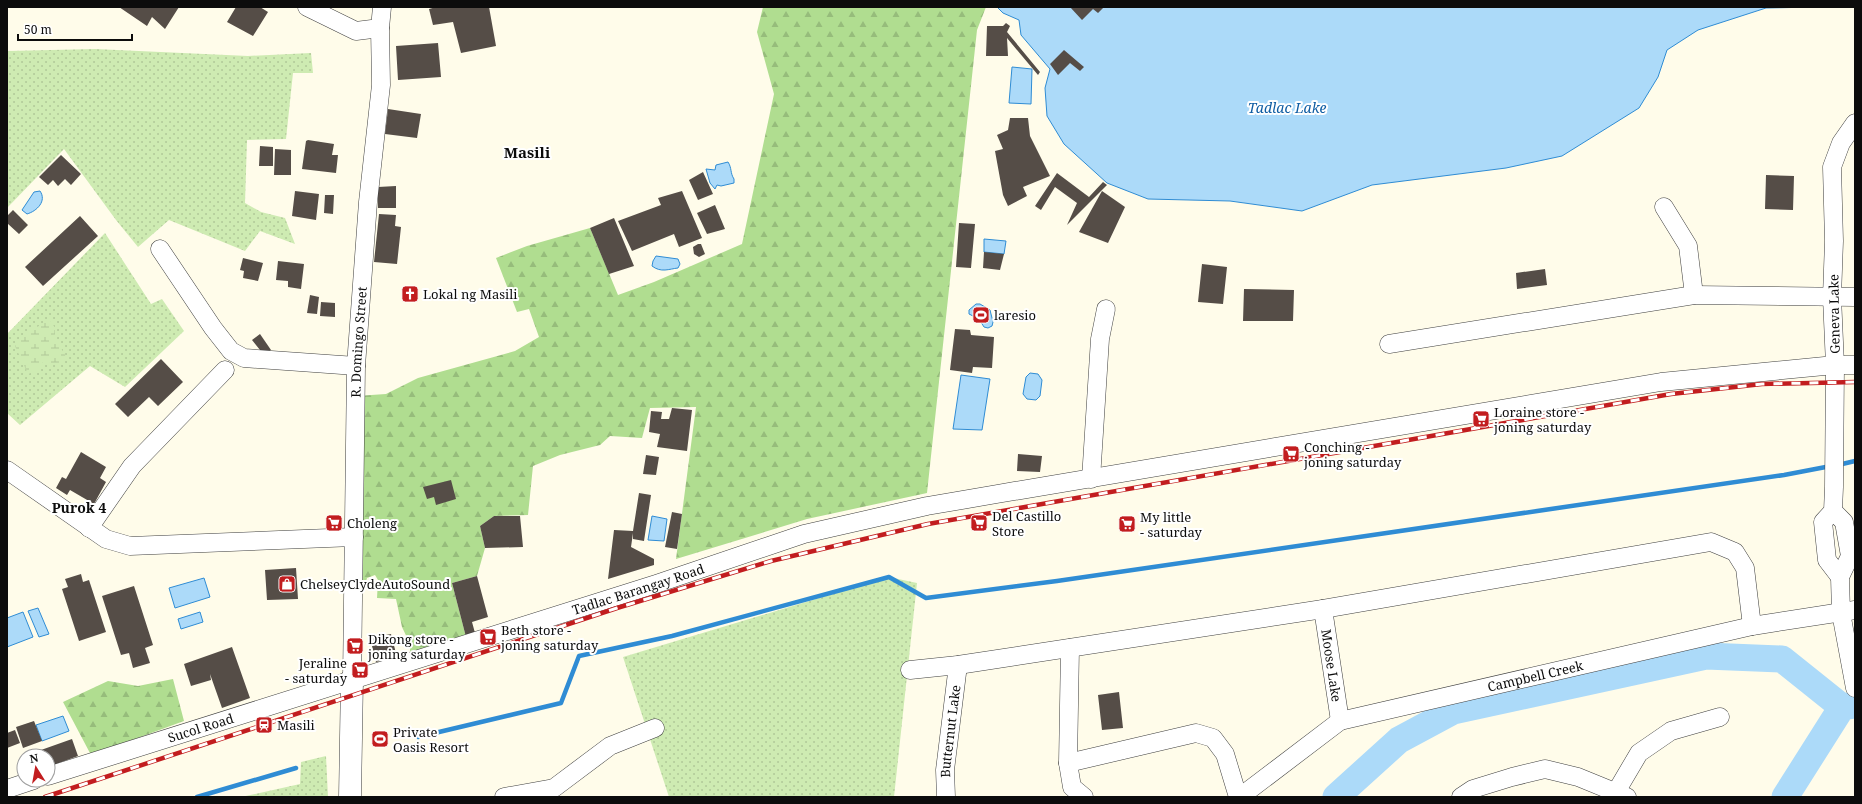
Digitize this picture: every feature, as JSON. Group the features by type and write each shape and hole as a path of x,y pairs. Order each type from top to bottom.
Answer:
{"street":[{"path":"307,7 356,31 380,28"},
{"name":"R. Domingo Street","path":"352,679 356,366 368,202 382,86 380,28 382,7"},
{"name":"Geneva Lake","path":"1854,685 1848,612 1840,577 1827,560 1823,522 1833,511 1835,365 1832,297 1834,241 1832,167 1841,143 1855,123"},
{"path":"1664,207 1688,246 1694,295"},
{"path":"160,249 231,352 244,358 356,366"},
{"path":"1389,344 1694,295 1855,297"},
{"path":"1091,479 1100,339 1106,309"},
{"name":"Tadlac Barangay Road","path":"352,679 656,584 804,534 927,506 1661,382 1835,365 1855,365"},
{"path":"90,528 132,466 225,370"},
{"path":"7,470 106,539 130,546 354,537"},
{"path":"910,670 958,665 1323,609 1711,542 1735,552 1745,568 1752,626"},
{"name":"Moose Lake","path":"1323,609 1340,721"},
{"name":"Campbell Creek","path":"1239,797 1340,721 1752,626 1848,612"},
{"path":"1070,648 1068,763 1072,787 1084,797"},
{"name":"Butternut Lake","path":"946,797 945,770 958,665"},
{"path":"350,797 352,679"},
{"name":"Sucol Road","path":"56,773 352,679"},
{"path":"1462,797 1473,790 1512,777 1546,769 1578,777 1621,794 1639,753 1671,731 1720,717"},
{"path":"504,797 554,788 610,746 655,728"},
{"path":"1068,763 1196,733 1213,738 1225,754 1239,797"}],"green space":[{"path":"763,7 986,7 977,30 927,493 807,519 676,559 696,407 650,408 642,438 610,436 600,445 560,455 533,466 528,515 494,516 480,526 485,548 477,576 452,583 466,637 410,656 410,644 402,627 396,599 377,598 378,580 375,575 367,578 364,589 354,596 356,396 386,394 418,378 515,351 539,337 529,309 517,312 496,258 527,246 590,228 618,295 654,282 742,244 774,94 757,32"},
{"path":"95,49 248,56 311,53 313,73 293,73 286,139 247,140 245,203 261,212 285,218 295,244 260,231 245,251 169,220 138,247 116,220 64,149 7,208 7,51"},
{"path":"105,233 151,304 162,299 184,331 125,387 90,366 20,425 7,413 7,334"},
{"path":"50,320 55,328 55,337 67,359 55,365 44,361 36,371 28,374 15,346 26,333"},
{"path":"889,577 917,583 894,797 669,797 623,657"},
{"path":"173,679 184,721 91,755 63,702 108,681 138,686"},
{"path":"326,756 328,797 241,797 300,784 301,762"}],"water":[{"name":"Tadlac Lake","path":"997,7 1818,7 1766,8 1698,30 1667,50 1658,77 1639,108 1562,156 1506,168 1372,185 1302,211 1230,201 1148,199 1107,183 1064,144 1047,116 1045,88 1050,69 1021,35 1019,20 1003,13"},
{"path":"1012,67 1032,69 1031,104 1009,103"},
{"path":"728,162 734,183 721,186 717,185 715,189 710,183 706,169 715,170 716,165"},
{"path":"40,191 42,195 42,202 34,211 27,214 22,210 34,192"},
{"path":"984,239 1006,241 1004,254 984,252"},
{"path":"656,256 678,259 680,264 678,268 665,270 655,268 652,266"},
{"name":"laresio","path":"976,304 980,304 990,310 993,322 992,326 988,328 984,327 979,319 969,314 969,310"},
{"path":"1030,373 1038,374 1042,380 1040,396 1036,400 1027,399 1023,394 1026,377"},
{"path":"961,375 990,379 982,430 953,429"},
{"path":"652,516 667,519 664,541 648,540"},
{"path":"204,578 210,597 175,608 169,588"},
{"path":"38,608 49,634 39,637 28,611"},
{"path":"23,612 33,637 7,647 7,618"},
{"path":"200,612 203,622 181,629 178,619"},
{"path":"63,716 69,731 42,741 36,725"}],"building":[{"path":"119,7 179,7 165,29 152,17 147,26"},
{"path":"236,7 260,7 268,12 253,36 227,22"},
{"path":"436,7 489,7 496,46 461,53 453,22 433,25 429,9"},
{"path":"1070,7 1104,7 1098,13 1093,9 1082,20"},
{"path":"1006,23 1010,26 1007,32 1040,72 1038,75 1007,38 1008,56 986,56 987,26 1003,26"},
{"path":"438,43 441,77 398,80 396,46"},
{"path":"1064,50 1084,67 1080,71 1070,63 1058,75 1050,64"},
{"path":"388,109 421,114 417,138 385,134"},
{"path":"1010,118 1028,118 1030,136 1050,176 1023,187 1027,196 1008,206 1003,195 995,151 1003,149 997,135 1008,130"},
{"path":"308,140 334,144 332,155 338,155 336,173 302,169 306,141"},
{"path":"260,146 273,147 273,166 259,166"},
{"path":"275,149 291,150 291,175 274,175"},
{"path":"61,155 81,174 71,185 65,179 58,186 53,180 48,185 39,177"},
{"path":"703,172 713,194 698,200 689,180"},
{"path":"1057,173 1089,197 1103,182 1107,185 1067,225 1077,203 1055,187 1041,210 1035,206"},
{"path":"1766,175 1794,176 1793,210 1765,209"},
{"path":"396,186 396,208 378,208 378,187"},
{"path":"295,191 319,194 316,220 292,216"},
{"path":"682,191 702,238 679,247 674,234 632,251 618,221 661,205 658,198"},
{"path":"1102,191 1125,207 1108,243 1079,232"},
{"path":"325,195 334,195 333,214 324,213"},
{"path":"715,205 725,229 707,234 697,213"},
{"path":"13,210 28,225 19,234 7,223 7,216"},
{"path":"379,214 396,215 395,226 401,227 397,264 374,262"},
{"path":"80,216 98,236 43,286 25,267"},
{"path":"614,218 634,266 609,274 590,228"},
{"path":"959,223 975,224 971,268 956,267"},
{"path":"701,244 705,254 699,257 694,254 693,247"},
{"path":"984,252 1004,254 1000,270 983,268"},
{"path":"243,258 263,263 258,281 243,278 244,271 240,270"},
{"path":"278,261 304,264 301,289 288,287 288,281 276,280"},
{"path":"1202,264 1227,267 1223,304 1198,302"},
{"path":"1545,269 1547,285 1517,289 1516,273"},
{"path":"1244,289 1294,290 1293,321 1243,321"},
{"path":"310,295 319,297 317,314 307,313"},
{"path":"321,302 335,303 335,317 320,316"},
{"path":"955,329 970,330 971,335 994,337 992,368 973,367 972,373 950,370"},
{"path":"260,334 271,350 264,355 252,340"},
{"path":"161,359 183,382 158,406 149,397 128,417 115,404"},
{"path":"672,408 692,410 687,451 657,447 660,434 649,432 651,411 662,412 661,419 669,419"},
{"path":"81,452 106,467 100,478 106,482 94,504 70,490 67,495 56,488 62,477 66,479"},
{"path":"1018,454 1042,456 1040,472 1017,471"},
{"path":"646,455 659,457 656,475 643,474"},
{"path":"451,480 456,499 436,505 434,497 427,499 423,487"},
{"path":"639,493 651,495 644,541 633,539 633,533 631,547 654,559 654,565 608,579 614,530 633,531"},
{"path":"672,512 682,514 677,549 665,547"},
{"path":"494,516 520,516 523,547 485,548 480,526"},
{"path":"296,568 298,599 267,600 265,570"},
{"path":"81,574 83,582 89,580 106,632 79,641 62,589 68,587 65,579"},
{"path":"477,576 488,617 472,622 475,633 466,637 452,583"},
{"path":"134,586 153,645 145,648 150,663 133,668 129,653 121,655 102,596"},
{"path":"391,634 397,657 376,662 370,638"},
{"path":"232,647 250,698 222,708 210,674 211,680 191,686 184,664"},
{"path":"1119,692 1123,728 1102,730 1098,695"},
{"path":"34,721 42,741 23,748 16,727"},
{"path":"15,730 20,743 7,748 7,733"},
{"path":"72,739 78,756 56,764 56,748 47,748"}],"waterway":[{"path":"1838,465 1855,461"},
{"path":"418,737 561,703 579,656 672,636 889,577 926,598 1057,581 1784,475 1831,466"},
{"path":"1336,797 1399,740 1453,711 1706,656 1782,659 1842,707 1855,705"},
{"path":"1785,797 1842,707"},
{"path":"197,797 296,768"}],"railway":[{"path":"45,797 617,608 771,561 928,524 1671,394 1762,384 1855,382"}],"place":[{"name":"Lokal ng Masili","path":"410,294"},
{"name":"laresio","path":"981,315"},
{"name":"Loraine store - joning saturday","path":"1481,419"},
{"name":"Conching - joning saturday","path":"1291,454"},
{"name":"Choleng","path":"334,523"},
{"name":"Del Castillo Store","path":"979,523"},
{"name":"My little - saturday","path":"1127,524"},
{"name":"ChelseyClydeAutoSound","path":"287,584"},
{"name":"Beth store - joning saturday","path":"488,637"},
{"name":"Dikong store - joning saturday","path":"355,646"},
{"name":"Jeraline - saturday","path":"360,670"},
{"name":"Masili","path":"264,725"},
{"name":"Private Oasis Resort","path":"380,739"}],"district":[{"name":"Masili","path":"527,152"},
{"name":"Purok 4","path":"79,507"}]}
